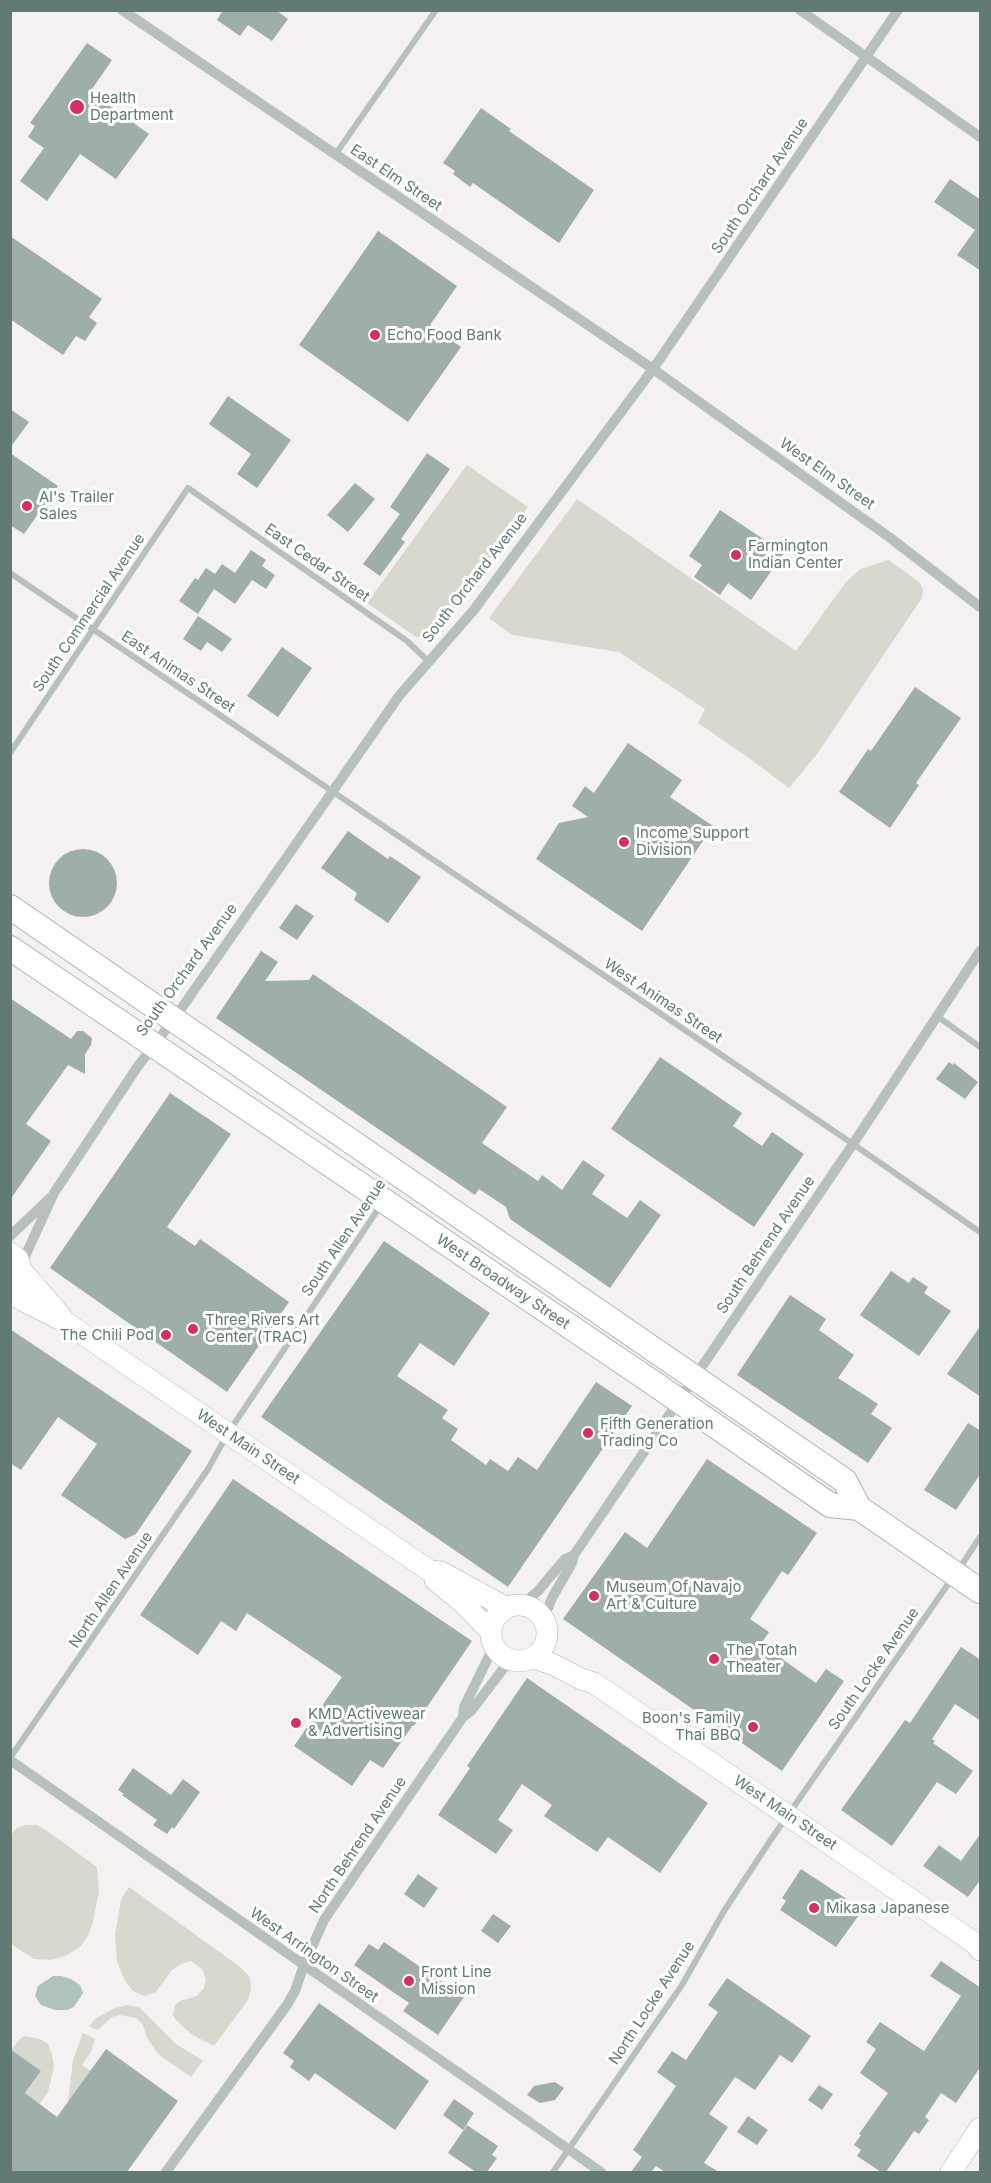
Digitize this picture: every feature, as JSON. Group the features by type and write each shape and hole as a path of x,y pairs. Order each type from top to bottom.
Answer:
{"main road":[{"name":"West Broadway Street","path":"10,908 174,1018 392,1188 678,1401 830,1505 859,1508 981,1590"},
{"name":"West Broadway Street","path":"10,948 152,1045 392,1188 693,1378 845,1480 859,1508"},
{"name":"West Main Street","path":"15,1268 65,1322"},
{"name":"West Main Street","path":"10,1294 65,1322 430,1571 435,1581 463,1603 492,1638"},
{"name":"West Main Street","path":"430,1571 441,1572 514,1606"},
{"path":"514,1606 538,1612 546,1626 543,1647 533,1658 526,1660 510,1660 498,1652 492,1638 494,1617 514,1606"},
{"name":"West Main Street","path":"546,1626 559,1649 586,1671 594,1683"},
{"name":"West Main Street","path":"533,1658 594,1683 979,1946"},
{"path":"951,2172 981,2128"}],"street":[{"name":"East Elm Street","path":"122,10 653,369"},
{"path":"334,155 436,10"},
{"path":"800,10 981,137"},
{"name":"South Orchard Avenue","path":"15,1268 54,1194 152,1045 174,1018 331,790 399,696 480,602 653,369 898,10"},
{"name":"West Elm Street","path":"653,369 889,537 981,607"},
{"name":"East Cedar Street","path":"188,488 407,641 428,661"},
{"name":"South Commercial Avenue","path":"10,753 188,488"},
{"name":"East Animas Street","path":"10,573 331,790"},
{"name":"West Animas Street","path":"331,790 981,1232"},
{"name":"South Behrend Avenue","path":"546,1626 552,1598 572,1563 574,1555 854,1144 981,951"},
{"path":"937,1016 981,1047"},
{"name":"South Allen Avenue","path":"228,1433 392,1188"},
{"name":"South Orchard Avenue","path":"10,1236 54,1194"},
{"name":"North Allen Avenue","path":"10,1759 201,1479 228,1433"},
{"name":"South Locke Avenue","path":"787,1815 981,1537"},
{"name":"South Behrend Avenue","path":"514,1606 538,1591 565,1559 574,1555"},
{"name":"North Behrend Avenue","path":"463,1717 464,1707 492,1638"},
{"name":"North Behrend Avenue","path":"166,2172 276,2022 295,1992 324,1920 463,1717 471,1712 510,1660"},
{"name":"West Arrington Street","path":"10,1759 602,2172"},
{"name":"North Locke Avenue","path":"553,2172 682,1985 724,1911 787,1815"}],"shaded area":[{"path":"467,465 528,507 456,606 429,637 416,637 367,603"},
{"path":"577,499 796,651 846,582 860,569 889,560 919,582 923,589 922,598 817,754 789,788 698,723 705,709 619,652 512,635 489,618"},
{"path":"37,1825 46,1830 97,1867 99,1891 88,1936 80,1947 65,1956 51,1960 34,1959 11,1944 11,1835 17,1828"},
{"path":"129,1887 239,1966 250,1977 251,1988 248,2000 214,2046 191,2034 175,2019 173,2014 175,2005 180,2001 197,1996 204,1988 206,1979 202,1969 191,1961 181,1964 171,1971 156,1992 144,1996 133,1991 125,1981 117,1961 115,1935 121,1900"},
{"path":"53,1976 71,1979 80,1985 83,1993 74,2007 67,2010 55,2010 41,2005 35,1996 38,1986"},
{"path":"126,2005 139,2007 176,2044 203,2061 191,2077 158,2054 147,2038 143,2025 136,2018 119,2015 112,2017 98,2030 89,2026 96,2018"},
{"path":"83,2033 95,2039 91,2052 82,2065 91,2071 68,2102 73,2060"},
{"path":"24,2036 40,2039 48,2044 54,2067 48,2092 35,2110 23,2097 41,2071 11,2050"}],"building":[{"path":"223,10 276,10 288,19 272,41 248,25 240,36 217,20"},
{"name":"Health Department","path":"87,43 112,60 90,92 149,134 116,179 80,154 47,201 20,181 44,148 28,137 35,126 30,123"},
{"path":"481,108 511,129 509,131 594,190 559,243 473,183 470,187 453,174 455,171 443,163"},
{"path":"950,179 981,200 981,271 957,255 975,230 934,202"},
{"name":"Echo Food Bank","path":"378,231 457,286 430,325 461,347 408,422 299,345"},
{"path":"10,236 102,299 89,317 97,323 85,341 76,336 63,355 10,319"},
{"path":"228,396 291,440 257,488 237,474 251,454 209,424"},
{"path":"10,409 29,422 10,448"},
{"name":"Al's Trailer Sales","path":"10,453 58,486 24,534 10,525"},
{"path":"427,453 450,469 401,539 405,542 380,576 363,564 400,514 390,507"},
{"path":"355,483 375,499 348,532 327,515"},
{"name":"Farmington Indian Center","path":"720,510 784,553 751,600 728,583 720,595 694,577 702,565 689,556"},
{"path":"251,550 266,560 262,566 275,575 266,589 252,580 235,604 214,589 198,614 179,601 195,578 198,580 206,568 215,574 222,564 235,573"},
{"path":"198,616 232,639 222,652 207,642 201,651 183,639"},
{"path":"282,647 312,668 278,717 247,696"},
{"path":"915,687 961,718 916,783 919,785 890,828 839,792 868,749 871,751"},
{"name":"Income Support Division","path":"628,743 682,780 670,797 713,826 642,931 536,859 559,823 588,817 572,806 585,786 594,793"},
{"path":"348,831 388,859 390,856 421,877 388,923 354,900 357,893 321,868"},
{"path":"83,849 96,851 107,859 115,870 117,883 115,896 107,907 96,915 83,917 70,915 59,907 51,896 49,883 51,870 59,859 70,851"},
{"path":"296,904 314,916 297,940 279,928"},
{"path":"261,951 278,962 265,981 309,980 313,974 507,1107 482,1143 538,1181 542,1175 562,1190 583,1160 605,1175 592,1194 627,1218 640,1200 661,1215 610,1288 510,1219 506,1207 479,1189 475,1195 216,1018"},
{"path":"10,998 71,1039 77,1031 83,1031 92,1038 91,1045 85,1054 85,1074 68,1065 26,1124 51,1141 10,1200"},
{"path":"660,1057 742,1113 733,1126 762,1146 772,1132 804,1154 754,1227 611,1129"},
{"path":"949,1062 953,1065 954,1063 978,1082 965,1099 936,1079"},
{"path":"170,1093 231,1134 167,1227 195,1246 200,1239 289,1302 227,1392 50,1268"},
{"path":"384,1241 490,1313 454,1366 420,1343 397,1376 448,1410 442,1418 458,1429 451,1440 486,1465 490,1459 508,1471 518,1457 537,1470 596,1382 632,1406 508,1587 261,1417"},
{"path":"891,1271 909,1283 913,1277 928,1287 924,1293 951,1311 919,1356 860,1315"},
{"path":"790,1295 826,1319 819,1330 854,1355 838,1378 878,1404 871,1414 892,1428 868,1463 737,1375"},
{"path":"981,1325 981,1397 947,1374"},
{"path":"10,1329 192,1451 136,1534 125,1539 61,1495 97,1444 58,1417 21,1470 10,1463"},
{"path":"968,1423 981,1431 981,1473 956,1510 924,1490"},
{"path":"707,1459 817,1533 788,1575 782,1571 750,1619 769,1632 761,1644 816,1683 826,1669 844,1681 782,1771 563,1619 625,1532 647,1548"},
{"path":"233,1479 472,1641 383,1768 370,1760 352,1786 294,1746 342,1677 247,1613 236,1631 221,1621 198,1655 140,1615"},
{"path":"961,1647 981,1660 981,1721 955,1704 932,1739 935,1741 933,1743 973,1771 956,1794 937,1782 892,1846 841,1810 905,1720 910,1723"},
{"path":"527,1678 708,1803 660,1873 608,1837 597,1852 544,1816 552,1805 522,1784 498,1820 513,1830 496,1854 438,1815 470,1768 467,1766"},
{"path":"133,1768 171,1795 183,1779 200,1792 174,1829 172,1827 167,1834 153,1825 157,1820 118,1790"},
{"path":"981,1833 981,1879 968,1897 923,1866 939,1845 961,1861"},
{"name":"Mikasa Japanese","path":"801,1869 848,1900 844,1905 859,1915 836,1947 780,1910 786,1901 782,1898"},
{"path":"418,1874 438,1888 424,1908 404,1894"},
{"path":"493,1914 511,1926 498,1943 481,1931"},
{"name":"Front Line Mission","path":"384,1942 464,1997 438,2035 403,2011 409,2003 354,1965 369,1944 378,1950"},
{"path":"941,1961 981,1988 981,2066 956,2103 941,2093 925,2117 929,2120 919,2134 914,2131 886,2172 881,2172 857,2156 861,2150 854,2145 861,2135 859,2134 888,2093 860,2073 876,2049 866,2042 880,2022 924,2051 961,1996 930,1976"},
{"path":"727,1978 811,2036 792,2063 780,2055 755,2090 735,2077 709,2114 728,2127 704,2163 719,2172 665,2172 656,2166 651,2172 631,2172 642,2157 633,2150 676,2086 657,2072 672,2051 686,2060 718,2012 708,2005"},
{"path":"319,2003 429,2081 395,2130 315,2073 309,2081 290,2067 294,2061 283,2053"},
{"path":"10,2049 41,2071 25,2093 57,2117 106,2049 178,2101 127,2172 10,2172"},
{"path":"555,2082 564,2088 555,2100 540,2103 527,2095 534,2086"},
{"path":"819,2085 833,2094 822,2110 808,2100"},
{"path":"454,2099 474,2113 463,2130 443,2115"},
{"path":"748,2116 768,2130 757,2145 737,2132"},
{"path":"467,2125 498,2146 492,2155 497,2158 487,2172 476,2172 448,2153"}],"place":[{"name":"Health Department","path":"77,107"},
{"name":"Echo Food Bank","path":"375,335"},
{"name":"Al's Trailer Sales","path":"27,506"},
{"name":"Farmington Indian Center","path":"736,555"},
{"name":"Income Support Division","path":"624,842"},
{"name":"Three Rivers Art Center (TRAC)","path":"193,1329"},
{"name":"The Chili Pod","path":"166,1335"},
{"name":"Fifth Generation Trading Co","path":"588,1433"},
{"name":"Museum Of Navajo Art & Culture","path":"594,1596"},
{"name":"The Totah Theater","path":"714,1659"},
{"name":"KMD Activewear & Advertising","path":"296,1723"},
{"name":"Boon's Family Thai BBQ","path":"753,1727"},
{"name":"Mikasa Japanese","path":"814,1908"},
{"name":"Front Line Mission","path":"409,1981"}]}
